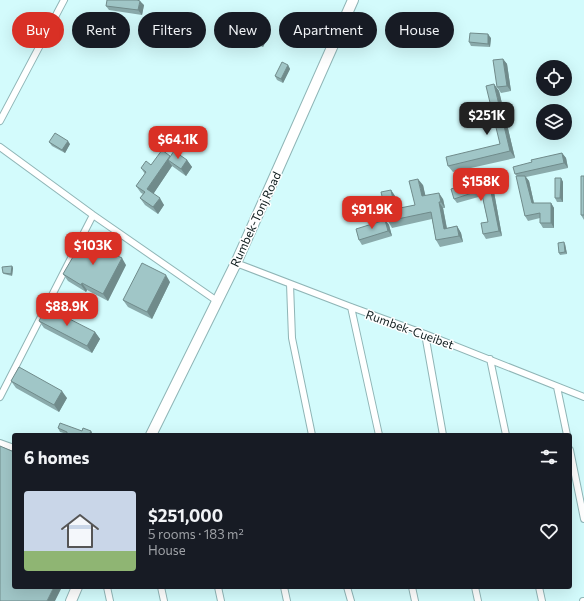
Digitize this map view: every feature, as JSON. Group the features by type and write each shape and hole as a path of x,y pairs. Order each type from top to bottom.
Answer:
{"main road":[{"name":"Rumbek-Tonj Road","path":"152,433 236,263 353,0"},
{"path":"71,601 77,589"}],"street":[{"path":"0,120 64,0"},
{"path":"0,147 93,215 216,301"},
{"path":"0,397 93,215"},
{"name":"Rumbek-Cueibet","path":"236,263 490,359 584,397"},
{"path":"290,284 292,338 312,433"},
{"path":"351,307 379,433"},
{"path":"425,334 443,433"},
{"path":"490,359 506,433"},
{"path":"557,387 567,433"},
{"path":"0,443 12,447"},
{"path":"572,460 584,519"},
{"path":"107,589 110,601"},
{"path":"161,589 164,601"},
{"path":"218,589 221,601"},
{"path":"284,589 287,601"},
{"path":"348,589 351,601"},
{"path":"412,589 415,601"},
{"path":"475,589 478,601"},
{"path":"539,589 542,601"}],"building":[{"path":"107,0 140,1 138,10 106,6"},
{"path":"470,33 488,34 488,44 469,42"},
{"path":"503,59 507,86 497,87 493,60"},
{"path":"282,62 288,65 281,79 275,76"},
{"path":"494,84 510,151 448,166 446,157 500,144 486,86"},
{"path":"55,133 68,141 62,150 49,142"},
{"path":"162,150 170,156 147,189 160,198 153,207 140,198 145,192 136,186 146,172 141,168 146,161 151,165"},
{"path":"174,151 187,160 181,169 168,160"},
{"path":"562,153 564,163 515,174 513,167 532,162 531,160"},
{"path":"516,176 525,176 532,203 551,203 551,223 540,223 540,213 525,216"},
{"path":"581,176 584,176 584,215 581,215"},
{"path":"487,177 499,231 483,234 481,223 488,222 481,190 454,199 451,189"},
{"path":"555,178 561,178 560,198 555,198"},
{"path":"418,179 422,196 439,193 441,202 439,202 444,229 457,226 459,236 436,240 431,212 388,221 381,192 391,190 395,209 415,205 409,181"},
{"path":"385,220 388,231 359,240 356,229"},
{"path":"84,238 122,258 103,294 82,283 81,285 63,274"},
{"path":"564,242 565,252 559,253 558,243"},
{"path":"142,263 166,275 147,312 123,300"},
{"path":"12,266 11,274 3,273 2,267"},
{"path":"46,307 95,332 87,346 39,321"},
{"path":"19,367 62,391 54,405 11,381"},
{"path":"60,423 82,431 83,428 91,431 90,433 67,433 58,428"},
{"path":"0,446 12,451 12,589 53,589 47,601 0,601"}]}
